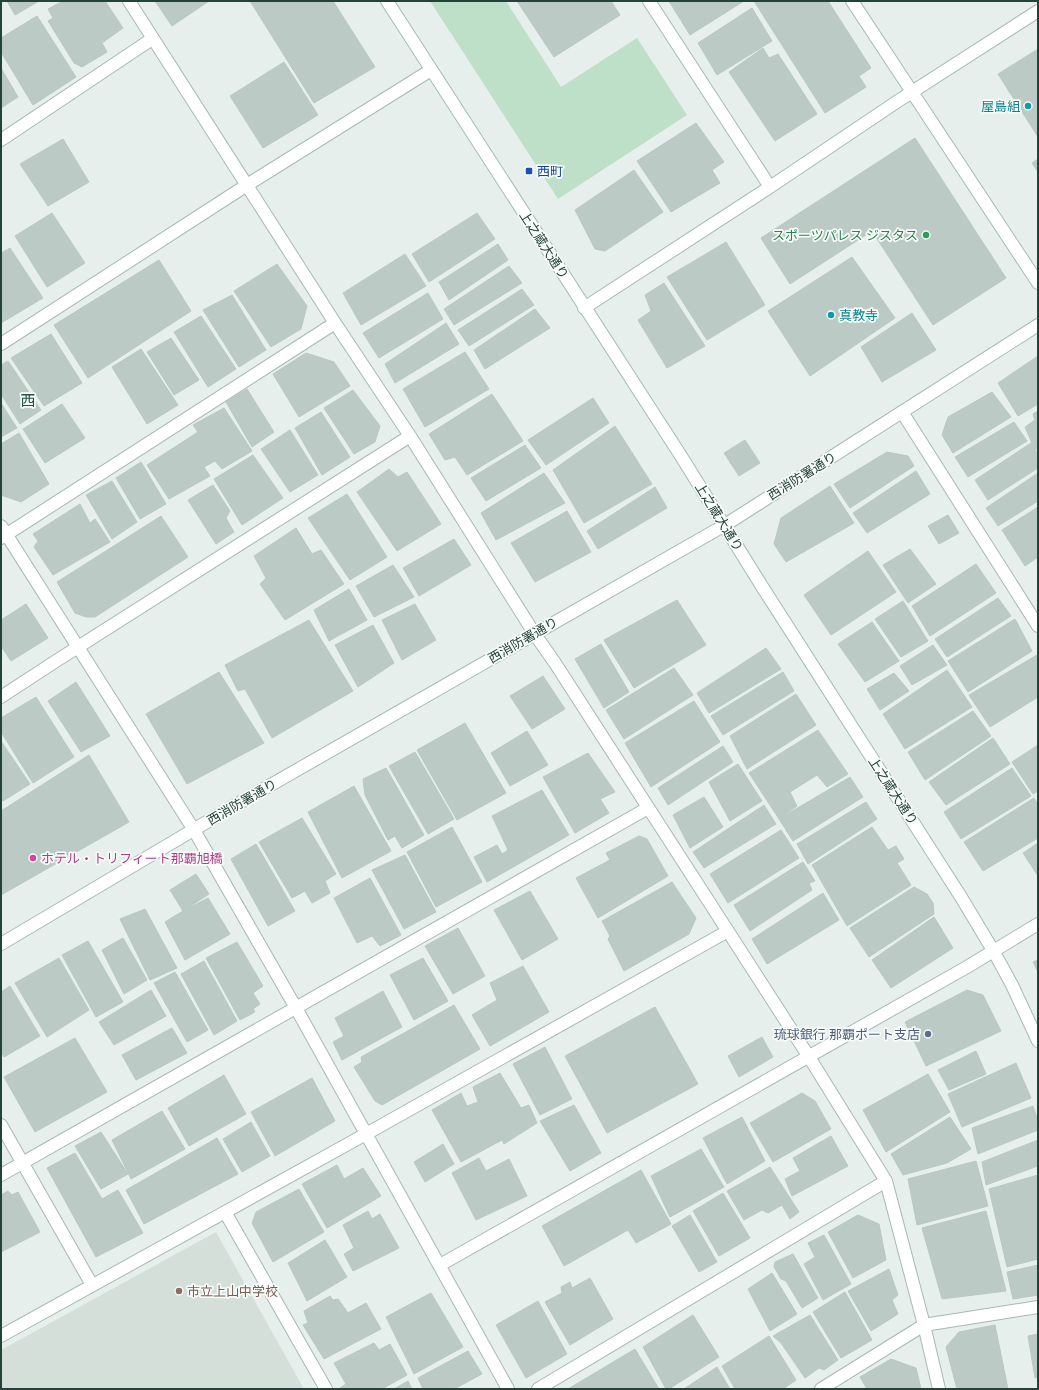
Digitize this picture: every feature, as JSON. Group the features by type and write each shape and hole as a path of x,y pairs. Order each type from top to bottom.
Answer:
{"street":[{"path":"128,1 410,436 534,633 555,663 809,1057 886,1181 924,1325 939,1389"},
{"name":"上之蔵大通り","path":"387,1 725,525 767,595 961,897 1012,985 1038,1041"},
{"path":"649,1 770,187"},
{"path":"852,1 1038,283"},
{"path":"584,308 770,187 911,92 1038,11"},
{"path":"1,140 152,39"},
{"path":"1,344 247,185 431,70"},
{"path":"336,323 3,533 79,647 194,830 296,1008 508,1389"},
{"name":"西消防署通り","path":"1,944 534,633 725,525 1038,325"},
{"path":"902,412 1038,626"},
{"path":"1,697 410,436"},
{"path":"1,1175 648,808"},
{"path":"440,1265 994,952 1038,924"},
{"path":"1,1336 728,931"},
{"path":"1,1125 92,1286"},
{"path":"538,1389 886,1181"},
{"path":"225,1212 326,1389"},
{"path":"821,1389 924,1325 1038,1307"}],"shaded area":[{"name":"市立上山中学校","path":"216,1232 304,1389 1,1389 1,1350"}],"green space":[{"path":"430,1 506,1 561,87 637,38 687,115 558,199"}],"building":[{"path":"7,1 39,1 15,15"},
{"path":"63,1 105,1 123,28 102,43 107,52 82,67 74,63 48,21 53,18 48,9"},
{"path":"155,1 209,1 172,26"},
{"path":"250,1 333,1 375,67 314,103"},
{"path":"517,1 611,1 620,15 554,57"},
{"path":"669,1 744,1 690,35"},
{"path":"754,1 828,1 871,68 859,76 866,87 825,113"},
{"path":"752,8 772,41 717,75 698,43"},
{"path":"37,16 76,77 33,105 1,52 1,38"},
{"path":"763,48 769,58 778,54 817,114 775,141 729,72"},
{"name":"屋島組","path":"1038,49 1038,137 998,74"},
{"path":"284,62 318,115 263,148 230,96"},
{"path":"1,68 18,97 1,108"},
{"path":"696,123 724,162 712,170 720,183 671,212 637,161"},
{"name":"スポーツパレス ジスタス","path":"915,138 1006,278 933,325 872,231 790,284 761,238"},
{"path":"63,139 89,182 48,206 20,164"},
{"path":"1038,159 1038,172 1032,163"},
{"path":"634,170 663,212 605,251 595,249 575,210"},
{"path":"52,213 85,263 47,287 15,236"},
{"path":"477,213 495,239 429,282 412,254"},
{"path":"726,242 765,305 707,340 667,277"},
{"path":"498,244 508,260 449,300 439,282"},
{"path":"10,248 43,298 1,323 1,253"},
{"path":"405,254 426,286 361,325 343,293"},
{"name":"真教寺","path":"852,257 895,318 810,376 768,311"},
{"path":"159,260 191,311 88,378 54,325"},
{"path":"277,264 307,306 301,329 271,347 234,291"},
{"path":"509,266 522,283 454,325 444,309"},
{"path":"664,283 705,346 667,368 638,320 651,311 645,295"},
{"path":"522,289 534,305 469,346 458,330"},
{"path":"428,293 443,319 379,358 363,333"},
{"path":"232,295 266,350 239,367 203,310"},
{"path":"535,309 550,328 485,369 474,350"},
{"path":"912,313 936,350 882,382 861,347"},
{"path":"201,316 236,369 208,387 174,332"},
{"path":"446,323 459,344 395,383 385,364"},
{"path":"51,334 82,383 44,406 11,358"},
{"path":"171,338 199,380 174,395 147,352"},
{"path":"141,349 178,405 147,424 112,367"},
{"path":"465,352 489,389 425,427 403,389"},
{"path":"306,353 334,362 350,386 299,417 273,374"},
{"path":"1038,356 1038,404 1018,416 998,383"},
{"path":"8,361 41,410 20,424 1,394 1,365"},
{"path":"247,389 274,432 252,447 226,402"},
{"path":"353,390 380,426 375,442 354,454 324,408"},
{"path":"992,392 1011,417 953,453 942,435 948,417"},
{"path":"492,394 523,441 467,475 455,457 445,460 429,434"},
{"path":"593,398 609,423 546,465 528,440"},
{"path":"1,403 17,428 1,437"},
{"path":"62,404 85,438 45,463 23,429"},
{"path":"224,408 252,451 222,469 215,461 204,467 210,476 169,499 147,465 198,432 193,425"},
{"path":"1038,411 1038,448 1035,450 1025,427 1035,420 1033,414"},
{"path":"321,412 350,457 322,475 295,428"},
{"path":"1014,422 1027,441 968,477 955,457"},
{"path":"615,426 652,484 584,523 553,470"},
{"path":"290,430 318,475 290,492 261,449"},
{"path":"19,433 49,484 21,502 1,495 1,444"},
{"path":"745,440 760,463 739,476 724,453"},
{"path":"1031,443 1038,454 1038,468 988,500 975,480"},
{"path":"525,445 541,468 486,501 471,478"},
{"path":"887,452 908,456 914,466 850,508 834,484"},
{"path":"253,455 283,498 242,525 214,479"},
{"path":"141,462 166,504 140,519 116,478"},
{"path":"389,469 398,477 407,472 441,524 397,551 357,492"},
{"path":"916,471 930,494 867,533 853,513"},
{"path":"544,473 565,503 496,540 481,513"},
{"path":"1038,473 1038,501 998,526 986,508"},
{"path":"112,481 137,522 112,539 86,495"},
{"path":"213,485 230,511 226,518 234,532 216,544 188,500"},
{"path":"830,486 854,523 786,562 774,544 781,518"},
{"path":"655,487 667,508 598,549 587,531"},
{"path":"347,494 387,557 350,580 308,518"},
{"path":"80,504 90,523 95,519 110,542 53,575 34,547 38,541 33,534"},
{"path":"1038,507 1038,557 1025,566 1002,530"},
{"path":"567,511 591,552 535,582 511,543"},
{"path":"948,515 959,533 939,544 928,526"},
{"path":"161,516 188,557 95,617 86,617 75,613 57,582"},
{"path":"296,528 312,554 321,550 344,584 285,620 260,584 266,578 254,556"},
{"path":"454,539 471,565 419,596 403,568"},
{"path":"910,549 936,584 908,603 883,565"},
{"path":"868,551 896,592 831,635 804,595"},
{"path":"976,564 996,593 930,636 912,606"},
{"path":"393,565 414,597 374,617 356,586"},
{"path":"349,589 367,620 329,641 314,610"},
{"path":"998,598 1011,616 947,657 935,639"},
{"path":"677,600 706,645 634,688 604,640"},
{"path":"903,601 928,641 901,657 875,619"},
{"path":"26,604 48,638 11,661 1,646 1,620"},
{"path":"415,604 436,640 402,660 382,620"},
{"path":"1015,619 1032,651 968,692 948,661"},
{"path":"309,620 353,691 272,738 245,689 238,691 225,665"},
{"path":"872,622 899,661 865,682 838,644"},
{"path":"373,625 394,663 358,687 335,645"},
{"path":"601,644 629,692 604,708 575,659"},
{"path":"933,645 947,665 912,685 900,666"},
{"path":"766,648 781,669 709,713 697,693"},
{"path":"1037,655 1038,697 990,727 969,695"},
{"path":"674,668 693,695 624,739 606,710"},
{"path":"947,670 972,707 905,749 883,714"},
{"path":"219,672 264,743 187,784 146,714"},
{"path":"783,672 794,691 723,735 711,716"},
{"path":"894,673 909,691 880,710 867,689"},
{"path":"543,676 565,709 532,729 510,696"},
{"path":"76,682 110,736 81,752 48,701"},
{"path":"796,694 816,725 747,769 730,736"},
{"path":"36,697 74,757 33,783 1,732 1,718"},
{"path":"694,701 720,742 651,787 625,743"},
{"path":"973,711 991,736 925,780 908,752"},
{"path":"465,723 506,793 457,820 417,750"},
{"path":"818,730 848,774 827,787 817,775 790,792 797,806 779,819 749,773"},
{"path":"527,731 548,765 510,786 491,753"},
{"path":"993,738 1010,764 946,805 929,782"},
{"path":"1,741 30,784 3,801 1,798"},
{"path":"1038,745 1038,791 1033,794 1012,762"},
{"path":"723,746 733,762 668,805 658,788"},
{"path":"415,752 454,819 428,834 389,766"},
{"path":"588,753 615,792 600,799 609,813 575,833 543,777"},
{"name":"ホテル・トリフィート那覇旭橋","path":"89,755 129,822 1,895 1,811"},
{"path":"738,764 762,801 730,821 709,782"},
{"path":"386,768 424,835 402,848 395,836 388,840 365,795 363,779"},
{"path":"1012,768 1031,796 961,839 944,812"},
{"path":"850,777 863,797 793,841 779,819"},
{"path":"354,786 391,851 342,878 308,812"},
{"path":"542,790 569,835 487,882 474,857 497,845 502,854 508,850 492,816"},
{"path":"704,797 723,827 690,848 673,815"},
{"path":"1034,798 1038,805 1038,838 983,871 964,842"},
{"path":"866,802 877,819 808,864 797,844"},
{"path":"764,805 776,824 704,868 693,852"},
{"path":"302,818 336,874 325,881 330,893 312,903 305,891 292,898 259,842"},
{"path":"452,827 482,882 436,907 407,852"},
{"path":"872,827 888,850 896,846 904,859 897,863 911,885 847,926 812,865"},
{"path":"781,830 799,858 728,903 710,874"},
{"path":"639,836 647,839 668,876 598,918 576,878 610,860 606,853"},
{"path":"1038,843 1038,876 1023,853"},
{"path":"256,844 295,911 268,926 231,859"},
{"path":"405,855 436,912 404,929 372,870"},
{"path":"803,862 815,881 809,883 812,890 750,931 734,905"},
{"path":"196,874 209,894 183,911 170,890"},
{"path":"370,878 401,935 380,946 372,936 357,943 334,898"},
{"path":"672,882 696,918 689,934 624,971 608,939 610,936 602,921"},
{"path":"914,887 927,894 933,903 934,914 869,957 850,928"},
{"path":"530,891 558,939 522,960 494,910"},
{"path":"823,893 839,920 767,964 752,939"},
{"path":"208,898 230,934 185,960 165,922"},
{"path":"145,909 177,968 150,980 120,919"},
{"path":"934,917 953,948 891,988 872,960"},
{"path":"458,928 485,976 453,994 425,946"},
{"path":"123,938 147,980 124,994 102,950"},
{"path":"88,941 123,1002 96,1017 62,955"},
{"path":"237,942 263,986 253,993 260,1004 253,1009 255,1012 240,1020 206,958"},
{"path":"59,958 89,1010 47,1037 15,983"},
{"path":"423,958 448,1001 414,1020 390,975"},
{"path":"1038,960 1038,972 1033,962"},
{"path":"204,961 237,1021 214,1035 181,974"},
{"path":"523,966 549,1012 490,1046 472,1015 497,1000 490,983"},
{"path":"175,972 208,1030 187,1042 154,983"},
{"path":"10,986 40,1036 4,1057 1,1051 1,992"},
{"path":"151,990 166,1016 114,1045 99,1022"},
{"path":"967,990 983,995 1001,1031 926,1066 905,1022"},
{"path":"383,991 402,1027 342,1060 333,1042 344,1036 335,1018"},
{"path":"454,1005 480,1049 382,1105 375,1101 354,1067 362,1062 361,1057"},
{"path":"655,1007 698,1084 607,1133 565,1056"},
{"path":"172,1028 187,1053 136,1080 122,1055"},
{"path":"762,1037 773,1057 739,1077 728,1056"},
{"path":"75,1038 107,1092 35,1132 4,1077"},
{"path":"545,1047 572,1099 540,1115 513,1064"},
{"path":"976,1051 986,1074 949,1090 938,1070"},
{"path":"1016,1063 1031,1098 962,1127 948,1094"},
{"path":"500,1073 521,1108 529,1105 537,1123 504,1144 502,1140 461,1162 432,1110 461,1093 467,1106 478,1102 473,1087"},
{"path":"928,1074 950,1112 886,1152 863,1110"},
{"path":"224,1075 246,1114 189,1146 168,1108"},
{"path":"312,1078 335,1121 275,1156 251,1112"},
{"path":"802,1093 815,1101 831,1129 773,1162 750,1123"},
{"path":"574,1105 601,1153 570,1171 540,1121"},
{"path":"1033,1106 1038,1121 1038,1130 978,1154 972,1128"},
{"path":"162,1111 185,1149 131,1179 112,1140"},
{"path":"742,1117 765,1161 727,1184 703,1138"},
{"path":"950,1117 971,1149 947,1163 903,1175 891,1154"},
{"path":"251,1122 270,1156 242,1172 223,1139"},
{"path":"101,1132 128,1174 101,1189 75,1146"},
{"path":"831,1136 848,1166 792,1196 785,1179 800,1171 793,1158"},
{"path":"217,1138 238,1174 144,1224 126,1190"},
{"path":"1038,1140 1038,1166 986,1185 982,1162"},
{"path":"443,1144 454,1164 425,1182 414,1162"},
{"path":"701,1149 724,1187 670,1217 651,1176"},
{"path":"75,1153 102,1199 118,1190 143,1233 96,1257 47,1168"},
{"path":"479,1158 486,1171 509,1159 527,1196 476,1220 452,1173"},
{"path":"976,1161 988,1206 917,1225 908,1179"},
{"path":"337,1165 344,1179 363,1168 381,1196 327,1228 302,1184"},
{"path":"770,1167 799,1212 790,1219 782,1205 768,1213 762,1210 744,1220 727,1191"},
{"path":"641,1170 671,1224 636,1243 628,1230 564,1266 542,1226"},
{"path":"1038,1175 1038,1259 1007,1267 989,1189"},
{"path":"299,1189 324,1232 273,1262 252,1223 256,1212"},
{"path":"8,1191 12,1195 18,1192 40,1232 1,1252 1,1195"},
{"path":"723,1193 750,1238 719,1256 693,1211"},
{"path":"368,1211 372,1219 380,1214 399,1248 353,1271 344,1254 354,1248 343,1225"},
{"path":"986,1211 1006,1291 942,1299 922,1228"},
{"path":"690,1215 717,1262 699,1272 672,1226"},
{"path":"858,1215 879,1224 886,1260 853,1278 828,1232"},
{"path":"824,1235 851,1284 823,1300 804,1264 815,1257 808,1243"},
{"path":"325,1240 347,1277 307,1301 288,1263"},
{"path":"793,1254 818,1298 802,1308 786,1281 781,1279 774,1267 775,1262"},
{"path":"1038,1265 1038,1295 1013,1299 1007,1272"},
{"path":"889,1269 898,1295 892,1300 898,1314 871,1331 848,1291"},
{"path":"772,1273 797,1314 770,1331 748,1289"},
{"path":"590,1278 613,1319 570,1345 545,1302 562,1293 561,1287 570,1282 572,1288"},
{"path":"845,1292 872,1340 841,1358 813,1312"},
{"path":"431,1293 463,1347 414,1374 386,1317"},
{"path":"330,1296 333,1300 338,1299 348,1313 366,1303 381,1329 324,1359 303,1325 308,1323 304,1311"},
{"path":"538,1301 567,1354 526,1378 496,1325"},
{"path":"693,1315 719,1357 669,1389 666,1389 643,1347"},
{"path":"810,1315 838,1360 824,1370 819,1368 805,1378 781,1343 773,1336"},
{"path":"995,1325 1008,1389 957,1389 946,1347 959,1332"},
{"path":"1038,1334 1038,1377 1035,1378 1028,1336"},
{"path":"769,1336 796,1380 783,1389 735,1389 722,1366"},
{"path":"374,1343 379,1350 390,1344 407,1375 382,1389 341,1389 340,1388 346,1384 334,1363"},
{"path":"635,1349 659,1389 568,1389"},
{"path":"468,1351 482,1374 454,1389 423,1389 418,1378"},
{"path":"891,1359 916,1368 921,1389 867,1389 860,1377"},
{"path":"717,1367 730,1389 684,1389"},
{"path":"408,1381 412,1389 394,1389"}],"place":[{"name":"屋島組","path":"1028,106"},
{"name":"西町","path":"529,171"},
{"name":"スポーツパレス ジスタス","path":"926,235"},
{"name":"真教寺","path":"831,315"},
{"name":"ホテル・トリフィート那覇旭橋","path":"33,858"},
{"name":"琉球銀行 那覇ポート支店","path":"928,1034"},
{"name":"市立上山中学校","path":"179,1291"}],"district":[{"name":"西","path":"28,401"}]}
